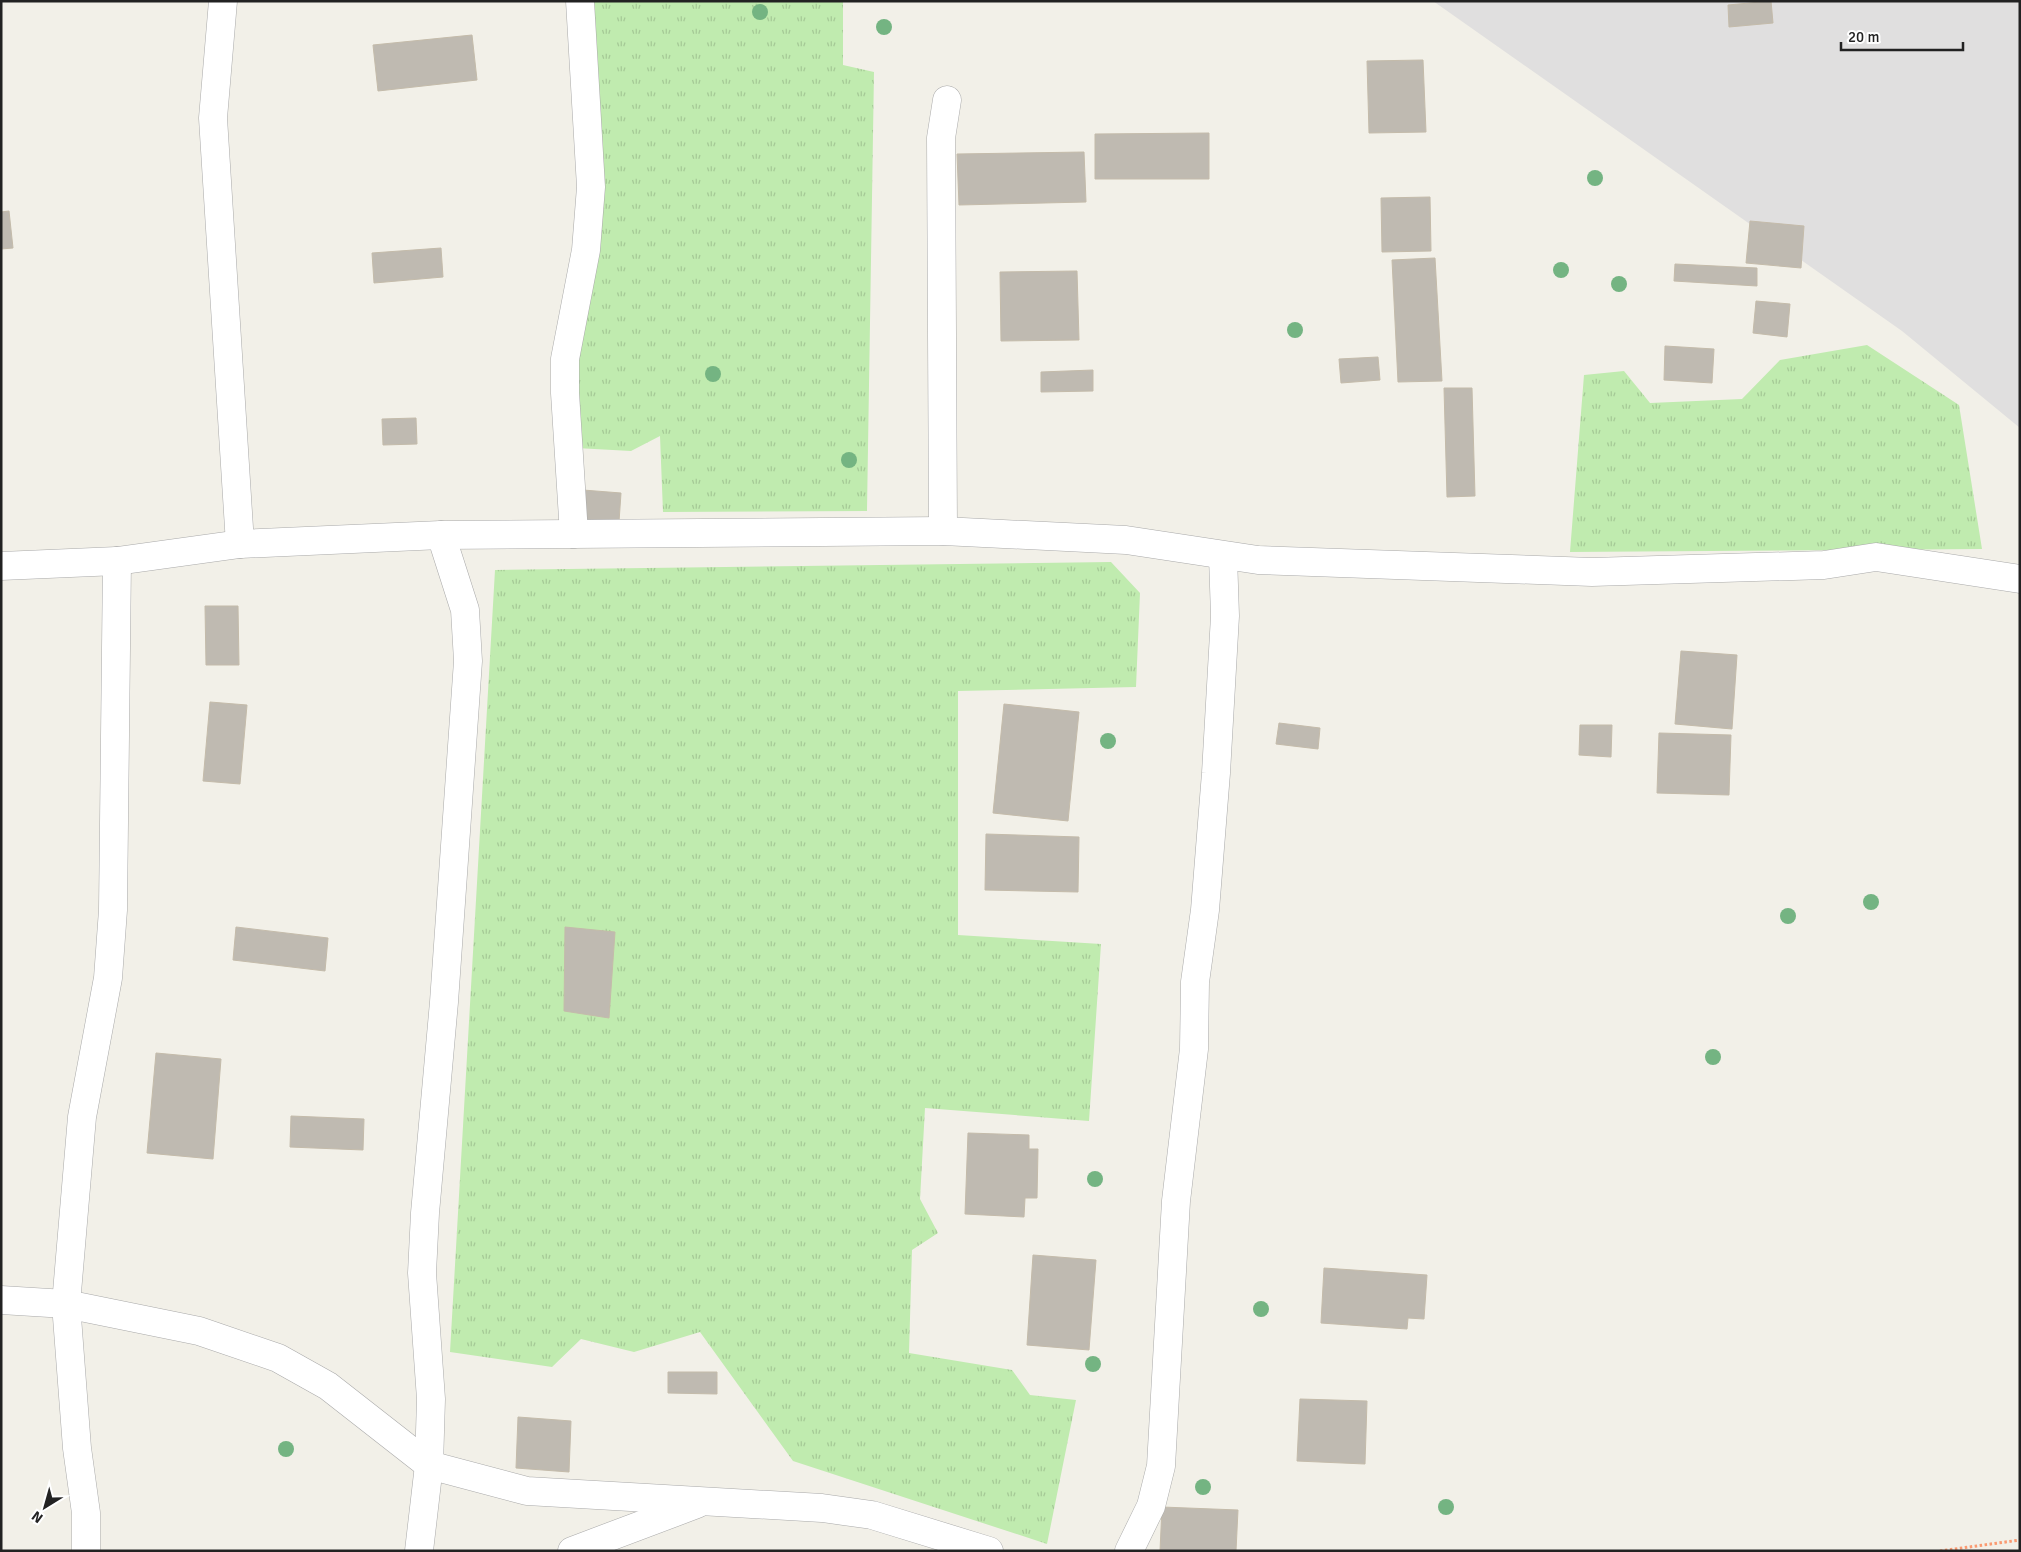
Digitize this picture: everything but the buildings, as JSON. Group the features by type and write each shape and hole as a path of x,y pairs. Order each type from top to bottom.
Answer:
{"street":[{"path":"223,1 213,118 240,544"},
{"path":"574,534 565,393 565,359 586,250 591,187 580,1"},
{"path":"943,531 941,138 947,100"},
{"path":"1,566 117,562 240,544 441,535 943,531 1126,540 1258,560 1592,572 1824,565 1876,557 2020,579"},
{"path":"419,1551 429,1465 431,1400 422,1273 468,660 466,610 441,535"},
{"path":"1129,1551 1151,1506 1161,1466 1176,1201 1194,1049 1196,982 1205,910 1216,773 1225,616 1223,556"},
{"path":"86,1551 86,1513 77,1448 66,1304 82,1117 108,978 113,910 117,562"},
{"path":"1,1300 66,1304 199,1331 278,1358 328,1386 429,1465 527,1490 822,1508 872,1515 989,1551"},
{"path":"572,1551 706,1500"}],"path":[{"path":"1940,1551 2020,1540"}],"shaded area":[{"path":"1433,1 2020,1 2020,428 1902,331"}],"green space":[{"path":"593,1 843,1 843,65 874,72 867,511 663,512 660,436 631,451 576,448 575,361"},
{"path":"1867,345 1959,405 1982,549 1570,552 1584,375 1624,371 1650,403 1742,399 1780,360"},
{"path":"1111,562 1140,593 1136,687 958,691 958,935 1101,944 1089,1121 925,1108 920,1199 938,1233 912,1250 909,1353 1012,1370 1030,1395 1076,1400 1047,1544 793,1461 700,1332 634,1352 581,1339 552,1367 450,1352 495,570"}]}
